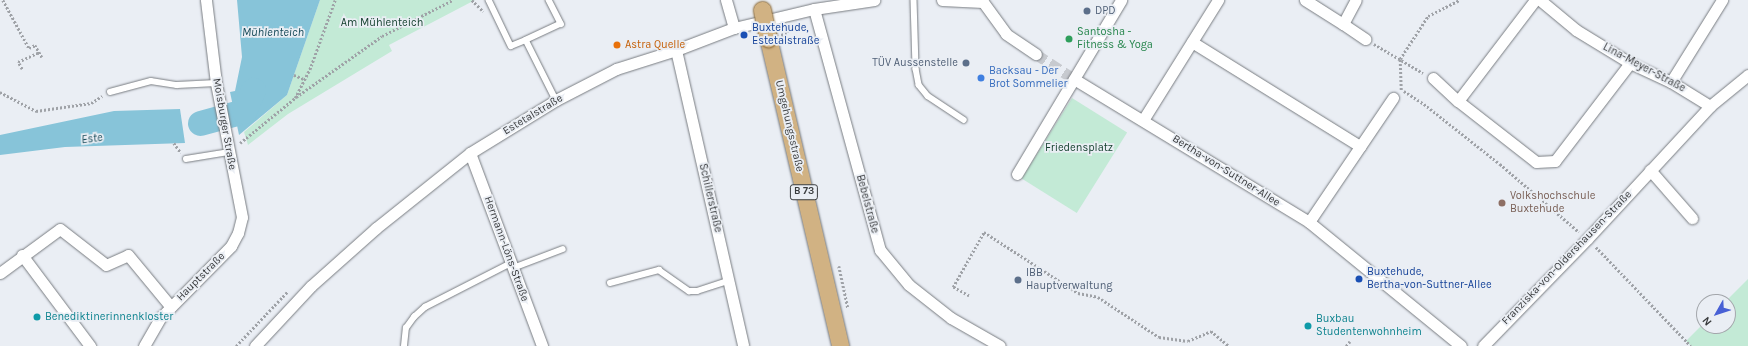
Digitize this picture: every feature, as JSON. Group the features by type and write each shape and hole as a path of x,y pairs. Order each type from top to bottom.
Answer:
{"main road":[{"name":"Umgehungsstraße","path":"761,5 840,346"}],"street":[{"name":"Moisburger Straße","path":"206,0 218,96 242,217 238,233 231,246"},
{"path":"726,0 734,28"},
{"name":"Estetalstraße","path":"256,346 311,286 376,228 470,153 556,100 616,69 676,50 734,28 814,9 874,0"},
{"path":"942,0 984,1 1006,34 1036,54"},
{"path":"1017,174 1121,0"},
{"path":"1143,120 1218,0"},
{"path":"1305,0 1365,39"},
{"path":"1342,24 1356,0"},
{"path":"1458,101 1535,0"},
{"name":"Lina-Meyer-Straße","path":"1540,0 1576,30 1630,63 1671,82 1710,106"},
{"path":"1671,82 1722,0"},
{"name":"Bebelstraße","path":"814,9 880,250 909,285 951,318 1000,346"},
{"path":"1192,42 1360,146"},
{"name":"Schillerstraße","path":"676,50 743,346"},
{"path":"1433,78 1458,101 1536,162 1555,161 1630,63"},
{"name":"Franziska-von-Oldershausen-Straße","path":"1483,346 1588,239 1710,106 1748,75"},
{"name":"Bertha-von-Suttner-Allee","path":"1074,79 1309,222 1461,346"},
{"path":"1309,222 1393,98"},
{"name":"Hermann-Löns-Straße","path":"470,153 542,346"},
{"path":"1650,170 1692,218"},
{"path":"0,272 60,229 106,264 128,255 171,307"},
{"name":"Hauptstraße","path":"144,346 150,332 171,307 231,246"},
{"path":"22,255 90,346"}],"lane":[{"path":"489,0 512,46 561,24 549,0"},
{"path":"914,0 916,69 919,85 928,96 964,120"},
{"path":"526,40 556,100"},
{"path":"110,92 152,81 177,85 216,83"},
{"path":"186,160 229,152"},
{"path":"404,346 406,328 425,307 512,266 563,249"},
{"path":"610,283 659,270 689,291 697,291 728,281"}],"path":[{"path":"3,0 29,48 35,45 42,58"},
{"path":"295,98 335,0"},
{"path":"229,152 295,98 382,36 453,0"},
{"path":"472,0 483,11"},
{"path":"1459,0 1428,16 1400,59 1402,90 1424,104 1500,164 1588,239 1692,346"},
{"path":"1365,39 1433,78"},
{"path":"22,69 18,62 39,52"},
{"path":"294,75 304,79"},
{"path":"0,92 36,111 91,102 110,92"},
{"path":"969,296 953,287 984,232 1078,293 1098,297 1160,337 1188,341 1211,331 1229,346"},
{"path":"1346,346 1350,341"}],"green space":[{"name":"Am Mühlenteich","path":"320,0 475,0 389,45 392,51 288,114 248,145 244,132 287,95"},
{"name":"Friedensplatz","path":"1072,98 1127,132 1077,213 1022,179"},
{"path":"1748,279 1748,346 1691,346 1686,341 1696,331 1696,334 1736,334 1736,294 1733,294"}],"water":[{"name":"Mühlenteich","path":"237,0 320,0 287,95 239,135 230,92 235,91 242,57"},
{"path":"180,109 185,143 65,147 0,155 0,135 114,111"}],"waterway":[{"name":"Este","path":"200,123 244,111 253,90"}],"tunnel":[{"path":"1036,54 1074,79"}],"place":[{"name":"DPD","path":"1087,11"},
{"name":"Buxtehude, Estetalstraße","path":"744,35"},
{"name":"Santosha - Fitness & Yoga","path":"1069,39"},
{"name":"Astra Quelle","path":"617,45"},
{"name":"TÜV Aussenstelle","path":"966,63"},
{"name":"Backsau - Der Brot Sommelier","path":"981,78"},
{"name":"Volkshochschule Buxtehude","path":"1502,203"},
{"name":"Buxtehude, Bertha-von-Suttner-Allee","path":"1359,279"},
{"name":"IBB Hauptverwaltung","path":"1018,280"},
{"name":"Benediktinerinnenkloster","path":"37,317"},
{"name":"Buxbau Studentenwohnheim","path":"1308,326"}]}
